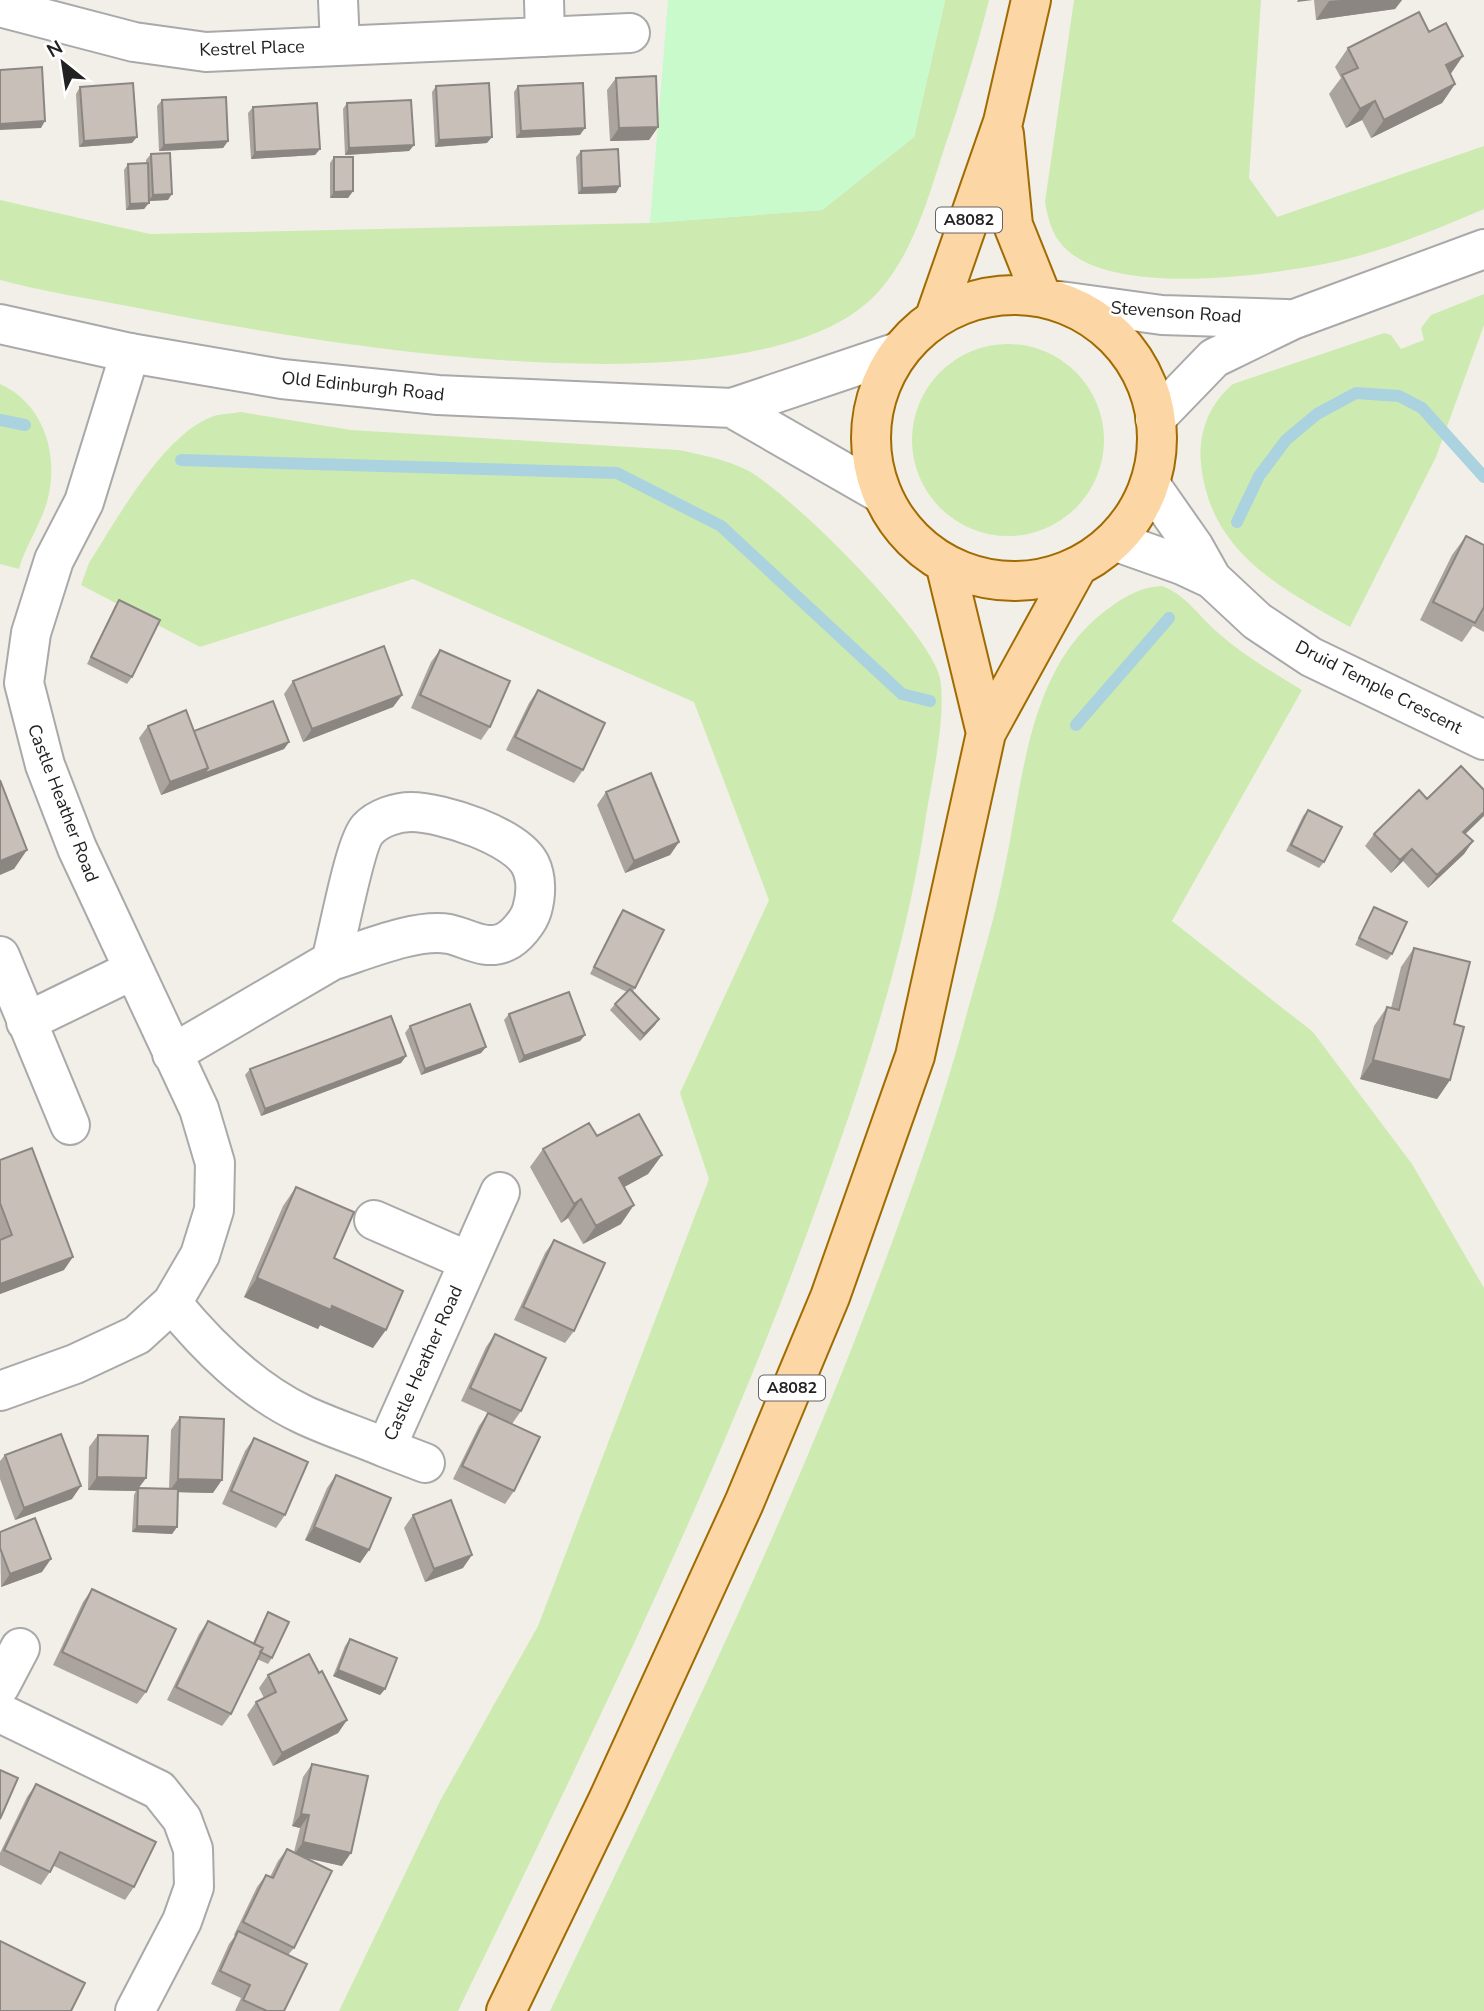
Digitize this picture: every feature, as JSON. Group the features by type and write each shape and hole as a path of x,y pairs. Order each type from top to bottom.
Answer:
{"main road":[{"name":"A8082","path":"935,317 1003,122 1031,0"},
{"name":"A8082","path":"1003,122 1013,225 1051,298"},
{"name":"A8082","path":"1007,293 1051,298 1109,328 1141,366 1156,419 1152,486 1117,542 1075,571 1026,583 994,582 946,567 906,536 880,493 872,466 872,416 898,352 935,317 959,305 1007,293"},
{"name":"A8082","path":"946,567 986,733"},
{"name":"A8082","path":"506,2011 608,1800 744,1503 830,1297 915,1056 986,733 1075,571"}],"street":[{"path":"338,0 340,45"},
{"name":"Kestrel Place","path":"0,7 134,42 206,52 340,45 545,18 630,33"},
{"name":"Stevenson Road","path":"1156,419 1214,358 1292,320 1484,249"},
{"name":"Stevenson Road","path":"1051,298 1162,315 1292,320"},
{"name":"Old Edinburgh Road","path":"0,324 130,353 282,379 438,395 732,408 898,352"},
{"name":"Castle Heather Road","path":"0,1391 75,1364 136,1335 172,1303 200,1255 214,1210 215,1163 199,1109 77,848 12,687 54,560 84,502 130,353"},
{"name":"Old Edinburgh Road","path":"732,408 880,493"},
{"name":"Druid Temple Crescent","path":"1152,486 1194,547 1212,579 1257,621 1311,657 1484,740"},
{"name":"Druid Temple Crescent","path":"1117,542 1182,565 1212,579"},
{"path":"172,1054 331,961 419,935 448,934 478,945 506,942 529,920 537,894 530,864 513,845 464,823 411,812 385,817 366,829 356,852 342,923 331,961"},
{"path":"0,956 70,1125"},
{"path":"26,1022 133,970"},
{"name":"Castle Heather Road","path":"172,1303 195,1331 247,1380 300,1413 386,1448 500,1192"},
{"path":"374,1220 468,1261"},
{"path":"386,1448 425,1463"},
{"path":"0,1686 20,1648"},
{"path":"0,1713 159,1790 182,1819 193,1849 194,1887 182,1921 135,2011"}],"green space":[{"path":"668,0 945,0 914,137 822,210 650,223"},
{"path":"945,0 989,0 925,206 902,259 880,290 821,331 737,354 636,363 525,362 412,352 305,338 0,280 0,200 150,234 650,223 822,210 914,137"},
{"path":"1074,0 1261,0 1249,178 1277,217 1484,146 1484,209 1375,251 1310,267 1275,272 1194,279 1154,278 1117,273 1086,262 1059,241 1051,225 1045,202"},
{"path":"1484,294 1484,325 1436,457 1350,627 1274,581 1234,544 1218,521 1207,495 1201,464 1201,441 1207,420 1217,401 1233,384 1384,333 1391,335 1401,349 1424,340 1421,328 1431,315"},
{"path":"1008,344 1045,351 1076,372 1097,403 1104,440 1097,477 1076,508 1045,529 1008,536 971,529 940,508 919,477 912,440 919,403 940,372 971,351"},
{"path":"0,384 15,393 37,417 49,447 51,464 48,498 19,569 0,564"},
{"path":"241,412 351,430 679,450 730,463 767,483 856,566 912,630 931,657 940,678 942,695 937,753 904,928 863,1074 813,1217 733,1419 646,1618 458,2011 339,2011 440,1801 538,1626 709,1179 680,1093 769,900 694,702 413,579 200,647 81,585 89,563 113,524 160,458 195,425 221,414"},
{"path":"1162,586 1185,600 1237,648 1302,690 1172,921 1313,1032 1412,1164 1484,1288 1484,2011 550,2011 680,1740 763,1558 842,1373 878,1280 959,1043 988,940 1032,730 1044,696 1059,664 1079,636 1105,611 1132,594 1146,588"}],"building":[{"path":"1419,12 1429,32 1446,23 1463,56 1446,65 1455,84 1384,120 1375,101 1360,109 1342,75 1358,68 1348,48"},
{"path":"42,67 45,121 0,124 0,70"},
{"path":"656,76 658,127 619,128 616,78"},
{"path":"133,83 137,137 84,141 80,87"},
{"path":"489,83 492,137 439,140 436,86"},
{"path":"583,83 585,128 521,131 518,86"},
{"path":"226,97 228,141 164,145 162,100"},
{"path":"411,100 414,145 349,148 347,103"},
{"path":"317,103 320,149 255,152 253,107"},
{"path":"618,149 620,186 582,188 581,151"},
{"path":"170,153 172,194 153,195 151,154"},
{"path":"334,157 353,157 353,191 334,192"},
{"path":"148,163 149,203 130,204 128,164"},
{"path":"1466,536 1484,545 1484,607 1475,623 1433,602"},
{"path":"119,600 160,620 132,677 91,657"},
{"path":"384,646 402,695 312,729 293,681"},
{"path":"440,650 510,681 490,727 420,695"},
{"path":"538,690 605,723 583,770 515,737"},
{"path":"273,701 289,742 203,774 208,768 194,731"},
{"path":"186,710 208,768 170,782 148,726"},
{"path":"1461,766 1484,790 1484,812 1463,832 1473,841 1437,875 1412,849 1400,860 1374,834 1419,790 1427,799"},
{"path":"651,773 679,842 634,861 606,792"},
{"path":"0,780 27,850 0,861"},
{"path":"1308,810 1342,827 1324,862 1291,845"},
{"path":"1374,907 1407,922 1392,954 1359,938"},
{"path":"623,910 664,930 635,988 594,967"},
{"path":"1414,948 1470,962 1454,1024 1464,1027 1450,1080 1373,1060 1387,1007 1399,1010"},
{"path":"630,989 659,1019 644,1034 615,1004"},
{"path":"569,992 585,1035 524,1056 509,1014"},
{"path":"470,1004 486,1047 425,1069 410,1026"},
{"path":"391,1016 406,1056 265,1109 250,1069"},
{"path":"639,1114 662,1155 619,1178 634,1205 596,1226 581,1199 574,1204 543,1149 589,1123 597,1136"},
{"path":"32,1148 73,1257 0,1284 0,1240 12,1235 0,1203 0,1160"},
{"path":"296,1187 354,1212 334,1258 403,1291 386,1330 257,1278"},
{"path":"554,1240 605,1263 574,1331 523,1307"},
{"path":"495,1334 546,1358 521,1411 470,1388"},
{"path":"488,1413 540,1437 514,1491 462,1466"},
{"path":"180,1417 224,1419 222,1480 178,1479"},
{"path":"61,1434 81,1486 24,1508 5,1455"},
{"path":"98,1435 148,1436 146,1478 97,1477"},
{"path":"254,1438 308,1462 285,1515 231,1491"},
{"path":"336,1475 391,1498 369,1550 314,1527"},
{"path":"138,1488 178,1489 177,1527 137,1526"},
{"path":"451,1500 472,1555 434,1569 413,1515"},
{"path":"35,1518 51,1559 10,1574 0,1548 0,1532"},
{"path":"92,1589 176,1629 146,1692 62,1652"},
{"path":"268,1612 289,1622 272,1658 260,1652 263,1648 254,1644"},
{"path":"208,1621 263,1648 231,1714 176,1687"},
{"path":"350,1639 397,1658 385,1689 338,1670"},
{"path":"309,1654 319,1673 322,1671 347,1720 282,1753 256,1702 276,1692 268,1675"},
{"path":"312,1764 368,1776 351,1853 303,1842 309,1815 301,1814"},
{"path":"0,1770 18,1778 0,1819"},
{"path":"36,1784 156,1842 134,1887 60,1852 50,1872 4,1850"},
{"path":"287,1849 332,1871 294,1948 243,1922 266,1875 273,1878"},
{"path":"238,1931 307,1964 284,2011 267,2011 243,2000 250,1985 220,1971"},
{"path":"0,1941 85,1983 71,2011 0,2011"}],"waterway":[{"path":"1237,522 1259,476 1286,440 1317,414 1356,393 1399,396 1422,408 1484,477"},
{"path":"0,420 25,425"},
{"path":"181,460 617,473 721,526 902,694 930,701"},
{"path":"1076,725 1169,618"}]}
